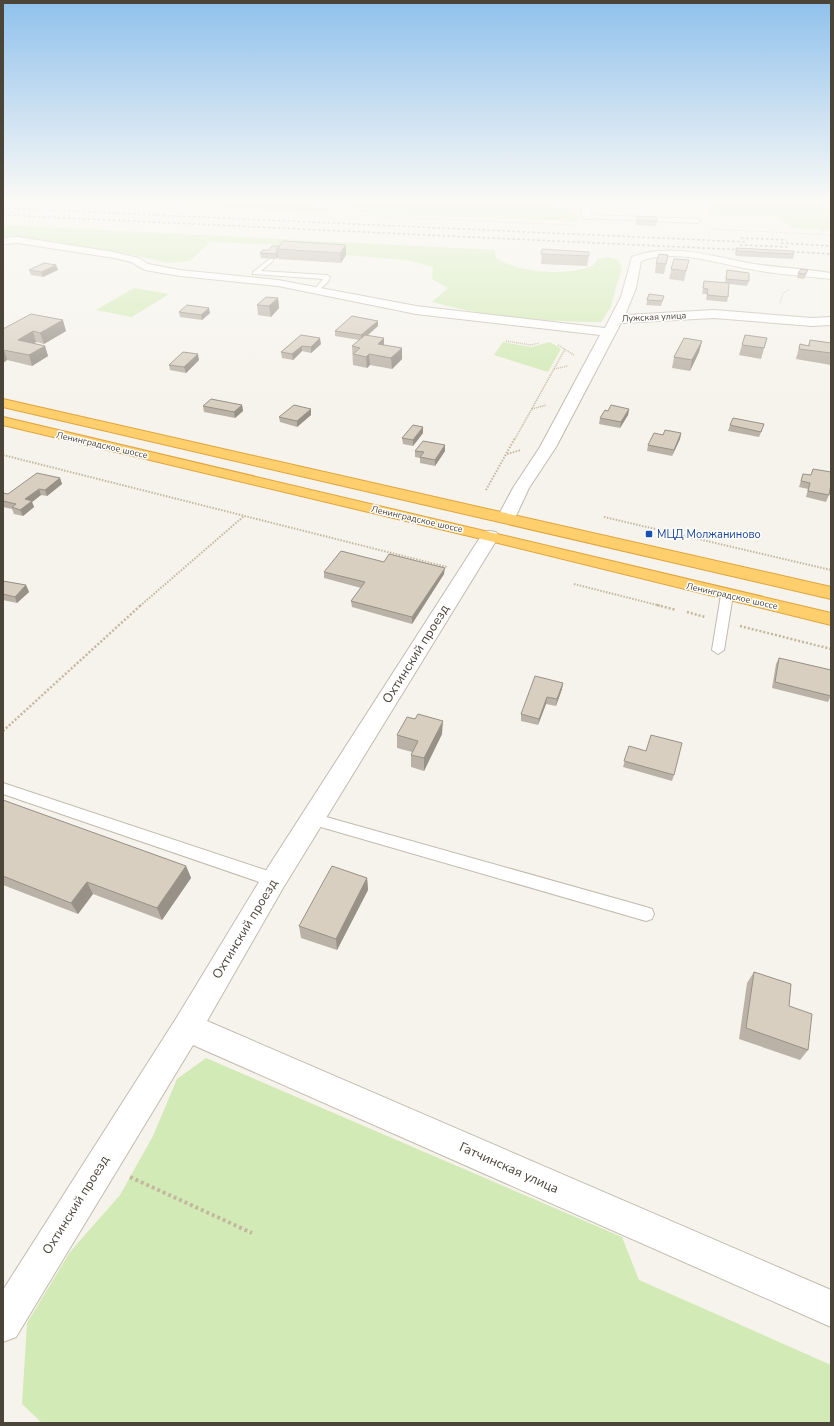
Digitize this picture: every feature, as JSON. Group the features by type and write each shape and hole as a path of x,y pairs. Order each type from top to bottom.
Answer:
{"highway":[{"name":"Ленинградское шоссе","path":"3,403 498,527 727,595 831,619"},
{"name":"Ленинградское шоссе","path":"3,421 498,527 831,593"}],"street":[{"path":"154,269 180,273 278,282 416,310 608,332"},
{"name":"Лужская улица","path":"635,269 634,278 617,319 714,314 812,322 831,321"},
{"name":"Лужская улица","path":"765,269 831,276"},
{"name":"Охтинский проезд","path":"3,1324 187,1027 274,880 548,447 608,332 617,319"},
{"name":"Гатчинская улица","path":"187,1027 831,1309"}],"lane":[{"path":"260,269 255,273 327,277 326,281 318,290"},
{"path":"718,650 724,622 727,595"},
{"path":"3,788 274,880"},
{"path":"312,819 646,914"}],"path":[{"path":"486,490 565,349"},
{"path":"3,455 468,572"},
{"path":"3,731 113,629 244,516"},
{"path":"604,517 831,570"},
{"path":"574,584 676,610"},
{"path":"687,612 831,649"},
{"path":"102,1164 252,1233"}],"green space":[{"path":"433,269 525,269 544,272 571,271 584,269 622,269 622,270 611,307 601,322 516,318 432,302 448,288 432,279"},
{"path":"134,288 169,294 132,317 96,310"},
{"path":"503,342 531,347 550,342 561,349 548,372 494,355"},
{"path":"206,1058 622,1237 639,1280 831,1365 831,1423 42,1423 22,1404 27,1323 70,1252 120,1195 153,1136 177,1079"}],"building":[{"path":"32,269 48,269 41,272 29,270"},
{"path":"671,269 687,269 686,271"},
{"path":"801,269 808,270 805,274 798,273"},
{"path":"727,270 749,273 749,281 726,279"},
{"path":"704,281 729,283 728,297 707,295 708,289 703,288"},
{"path":"649,294 664,296 662,301 647,300"},
{"path":"266,297 278,298 269,306 257,305"},
{"path":"187,305 209,308 201,315 179,312"},
{"path":"31,314 63,320 40,333 33,331 18,340 45,346 29,355 3,350 3,329"},
{"path":"352,316 378,321 361,335 335,331"},
{"path":"301,335 320,338 311,347 302,346 292,354 281,352"},
{"path":"365,335 384,338 378,344 402,348 391,358 369,354 366,357 353,354 360,348 352,346"},
{"path":"745,335 767,338 764,348 742,345"},
{"path":"684,338 702,341 692,360 674,357"},
{"path":"810,340 831,343 831,353 799,349 800,344 809,346"},
{"path":"183,352 198,354 184,367 169,365"},
{"path":"211,399 242,405 234,412 203,406"},
{"path":"294,405 311,409 297,421 279,417"},
{"path":"611,405 629,409 621,422 600,418 605,410 608,411"},
{"path":"733,418 764,424 761,432 730,425"},
{"path":"413,425 423,427 413,440 402,438"},
{"path":"665,430 681,433 674,450 648,445 654,433 663,435"},
{"path":"423,441 445,445 435,460 420,457 424,452 415,451"},
{"path":"813,469 831,472 829,495 808,491 810,483 801,481 803,474 811,475"},
{"path":"37,473 60,478 45,490 39,489 25,499 32,501 20,510 12,507 16,504 3,501 3,493 8,494"},
{"path":"341,551 384,562 389,554 445,568 412,617 351,601 365,582 324,572"},
{"path":"3,581 26,585 15,597 3,594"},
{"path":"779,658 831,670 831,696 775,682"},
{"path":"535,676 563,683 557,699 547,697 539,719 521,714"},
{"path":"418,714 443,721 424,758 411,755 418,741 397,735 407,717 415,719"},
{"path":"651,735 682,743 674,775 624,761 629,746 646,751"},
{"path":"3,800 186,866 157,908 87,882 71,903 3,876"},
{"path":"332,866 367,878 336,939 299,926"},
{"path":"754,972 791,984 789,1006 812,1014 808,1050 746,1028"}],"place":[{"name":"МЦД Молжаниново","path":"649,534"}]}
